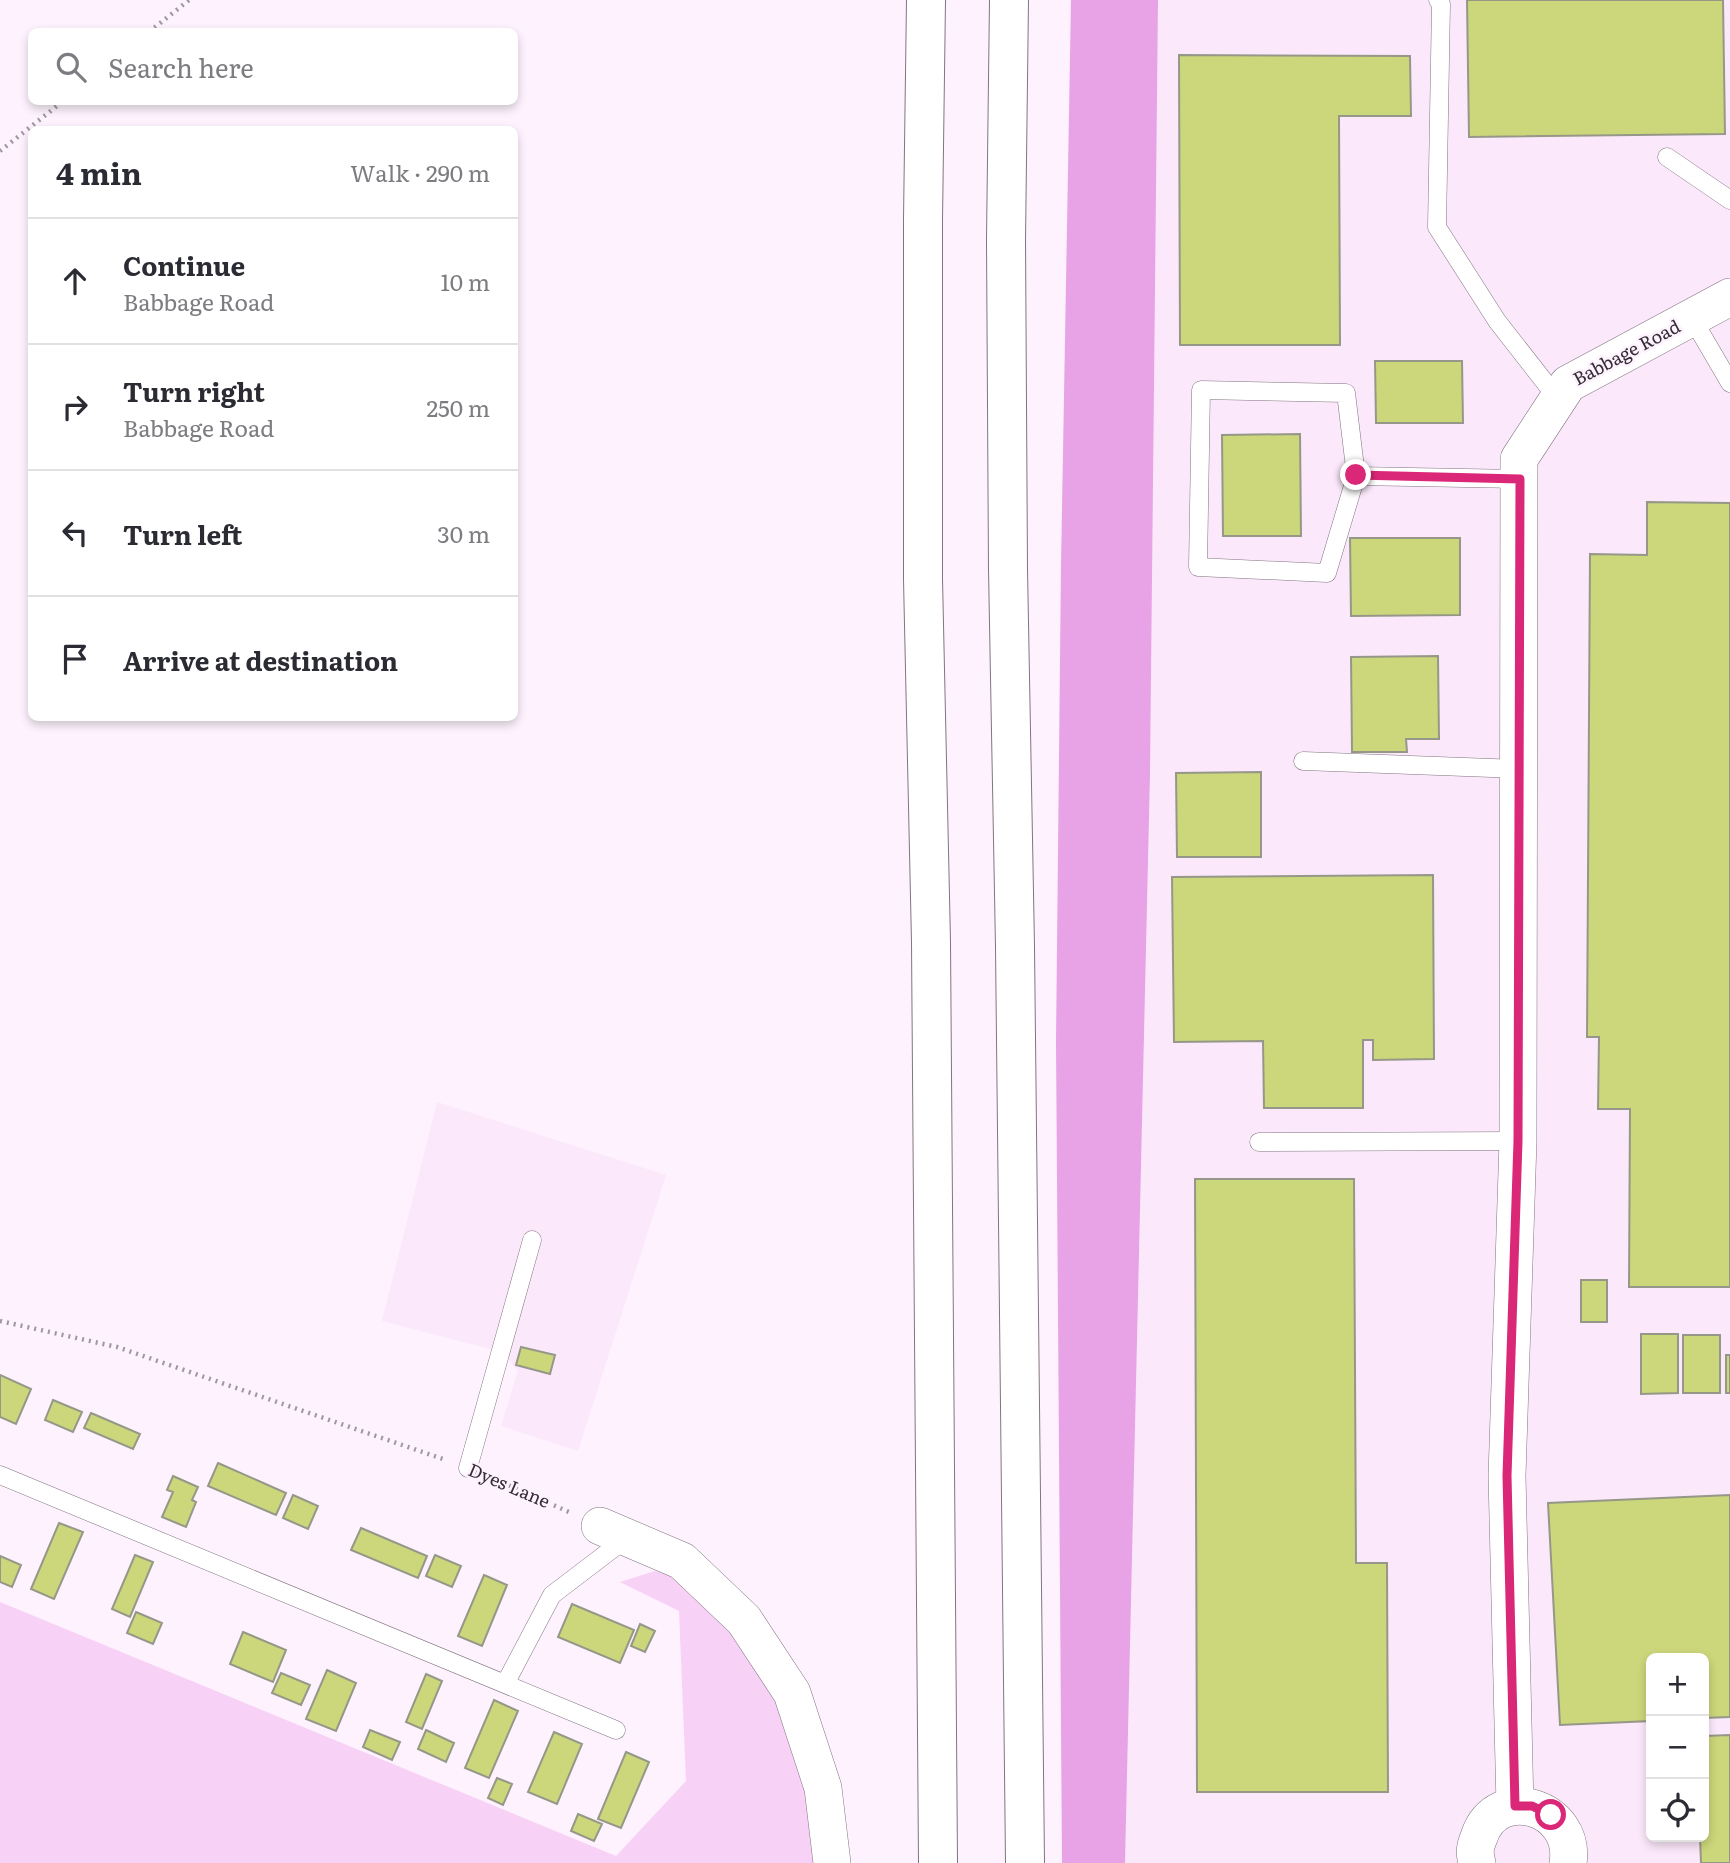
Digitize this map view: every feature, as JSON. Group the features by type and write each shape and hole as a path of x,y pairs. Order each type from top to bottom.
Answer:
{"highway":[{"path":"926,0 923,579 932,969 938,1863"},
{"path":"1009,0 1006,240 1008,569 1016,947 1025,1863"}],"street":[{"name":"Babbage Road","path":"1515,1806 1507,1476 1518,1141 1519,459 1568,384 1730,298"},
{"path":"614,1531 682,1562 744,1620 792,1693 823,1788 832,1863"},
{"path":"1477,1863 1474,1852 1482,1826 1499,1811 1515,1806 1532,1806 1551,1815 1566,1835 1568,1863"}],"lane":[{"path":"1438,0 1441,4 1437,227 1497,321 1558,399"},
{"path":"1667,158 1730,200"},
{"path":"1692,318 1730,383"},
{"path":"1201,390 1346,393 1356,475 1327,573 1198,567 1201,390"},
{"path":"1356,475 1520,479"},
{"path":"1303,761 1519,769"},
{"path":"1259,1142 1518,1141"},
{"path":"468,1468 532,1240"},
{"path":"0,1475 616,1731"},
{"path":"505,1684 552,1595 614,1531"}],"path":[{"path":"154,28 189,0"},
{"path":"32,126 58,105"},
{"path":"0,151 28,129"},
{"name":"Dyes Lane","path":"0,1321 117,1347 468,1468 614,1531"}],"shaded area":[{"path":"1071,0 1158,0 1150,774 1125,1863 1062,1863 1056,1042"},
{"path":"1158,0 1730,0 1730,1863 1125,1863 1150,774"},
{"path":"437,1102 666,1175 578,1451 501,1426 518,1371 502,1352 382,1321"},
{"path":"655,1571 688,1580 742,1629 786,1707 816,1820 820,1863 0,1863 0,1602 616,1856 686,1781 679,1611 620,1582"}],"building":[{"path":"1467,0 1723,0 1725,134 1469,137"},
{"path":"1179,55 1410,56 1411,116 1339,116 1340,345 1180,345"},
{"path":"1375,361 1462,361 1463,423 1376,423"},
{"path":"1300,434 1301,536 1223,536 1222,435"},
{"path":"1647,502 1730,503 1730,1287 1629,1287 1630,1109 1598,1109 1599,1037 1587,1037 1590,554 1647,555"},
{"path":"1350,538 1460,538 1460,615 1351,616"},
{"path":"1438,656 1439,739 1406,739 1407,752 1352,752 1351,657"},
{"path":"1261,772 1261,857 1177,857 1176,773"},
{"path":"1433,875 1434,1059 1373,1060 1373,1040 1363,1040 1363,1108 1264,1108 1263,1041 1174,1042 1172,877"},
{"path":"1195,1179 1354,1179 1356,1563 1387,1563 1388,1792 1197,1792"},
{"path":"1581,1280 1607,1280 1607,1322 1581,1322"},
{"path":"1641,1334 1678,1334 1678,1393 1641,1394"},
{"path":"1683,1335 1720,1335 1720,1393 1683,1393"},
{"path":"521,1347 555,1355 550,1374 516,1365"},
{"path":"1726,1355 1730,1355 1730,1393 1726,1393"},
{"path":"0,1375 31,1389 16,1424 0,1417"},
{"path":"53,1400 82,1412 73,1432 45,1420"},
{"path":"91,1413 140,1434 133,1449 84,1428"},
{"path":"218,1463 286,1493 276,1515 208,1486"},
{"path":"173,1476 198,1487 192,1500 196,1502 186,1527 162,1517 173,1492 167,1490"},
{"path":"293,1495 318,1506 308,1529 283,1518"},
{"path":"1730,1495 1730,1717 1709,1718 1709,1653 1646,1653 1646,1721 1560,1725 1548,1503"},
{"path":"59,1523 83,1532 54,1599 31,1589"},
{"path":"361,1528 427,1556 418,1578 351,1550"},
{"path":"135,1555 153,1562 130,1617 112,1609"},
{"path":"435,1555 461,1566 452,1587 426,1576"},
{"path":"0,1556 21,1565 12,1587 0,1582"},
{"path":"484,1575 507,1585 482,1646 458,1636"},
{"path":"572,1604 634,1630 620,1663 558,1637"},
{"path":"136,1612 162,1623 153,1644 127,1633"},
{"path":"640,1624 655,1631 645,1652 631,1646"},
{"path":"243,1632 286,1650 273,1682 230,1664"},
{"path":"327,1670 356,1683 336,1731 306,1719"},
{"path":"281,1673 310,1685 301,1705 272,1693"},
{"path":"426,1674 442,1681 422,1729 406,1722"},
{"path":"494,1700 518,1711 489,1778 465,1768"},
{"path":"370,1730 400,1742 392,1760 363,1747"},
{"path":"426,1730 454,1743 446,1762 418,1749"},
{"path":"554,1732 582,1744 557,1804 528,1792"},
{"path":"1730,1735 1730,1863 1701,1863 1700,1842 1709,1842 1709,1736"},
{"path":"626,1752 649,1762 621,1828 598,1819"},
{"path":"497,1778 512,1784 503,1805 488,1798"},
{"path":"578,1814 602,1824 594,1841 571,1831"}],"route":[{"path":"1356,475 1520,479 1518,1141 1507,1476 1515,1806 1532,1806 1551,1815"}]}
